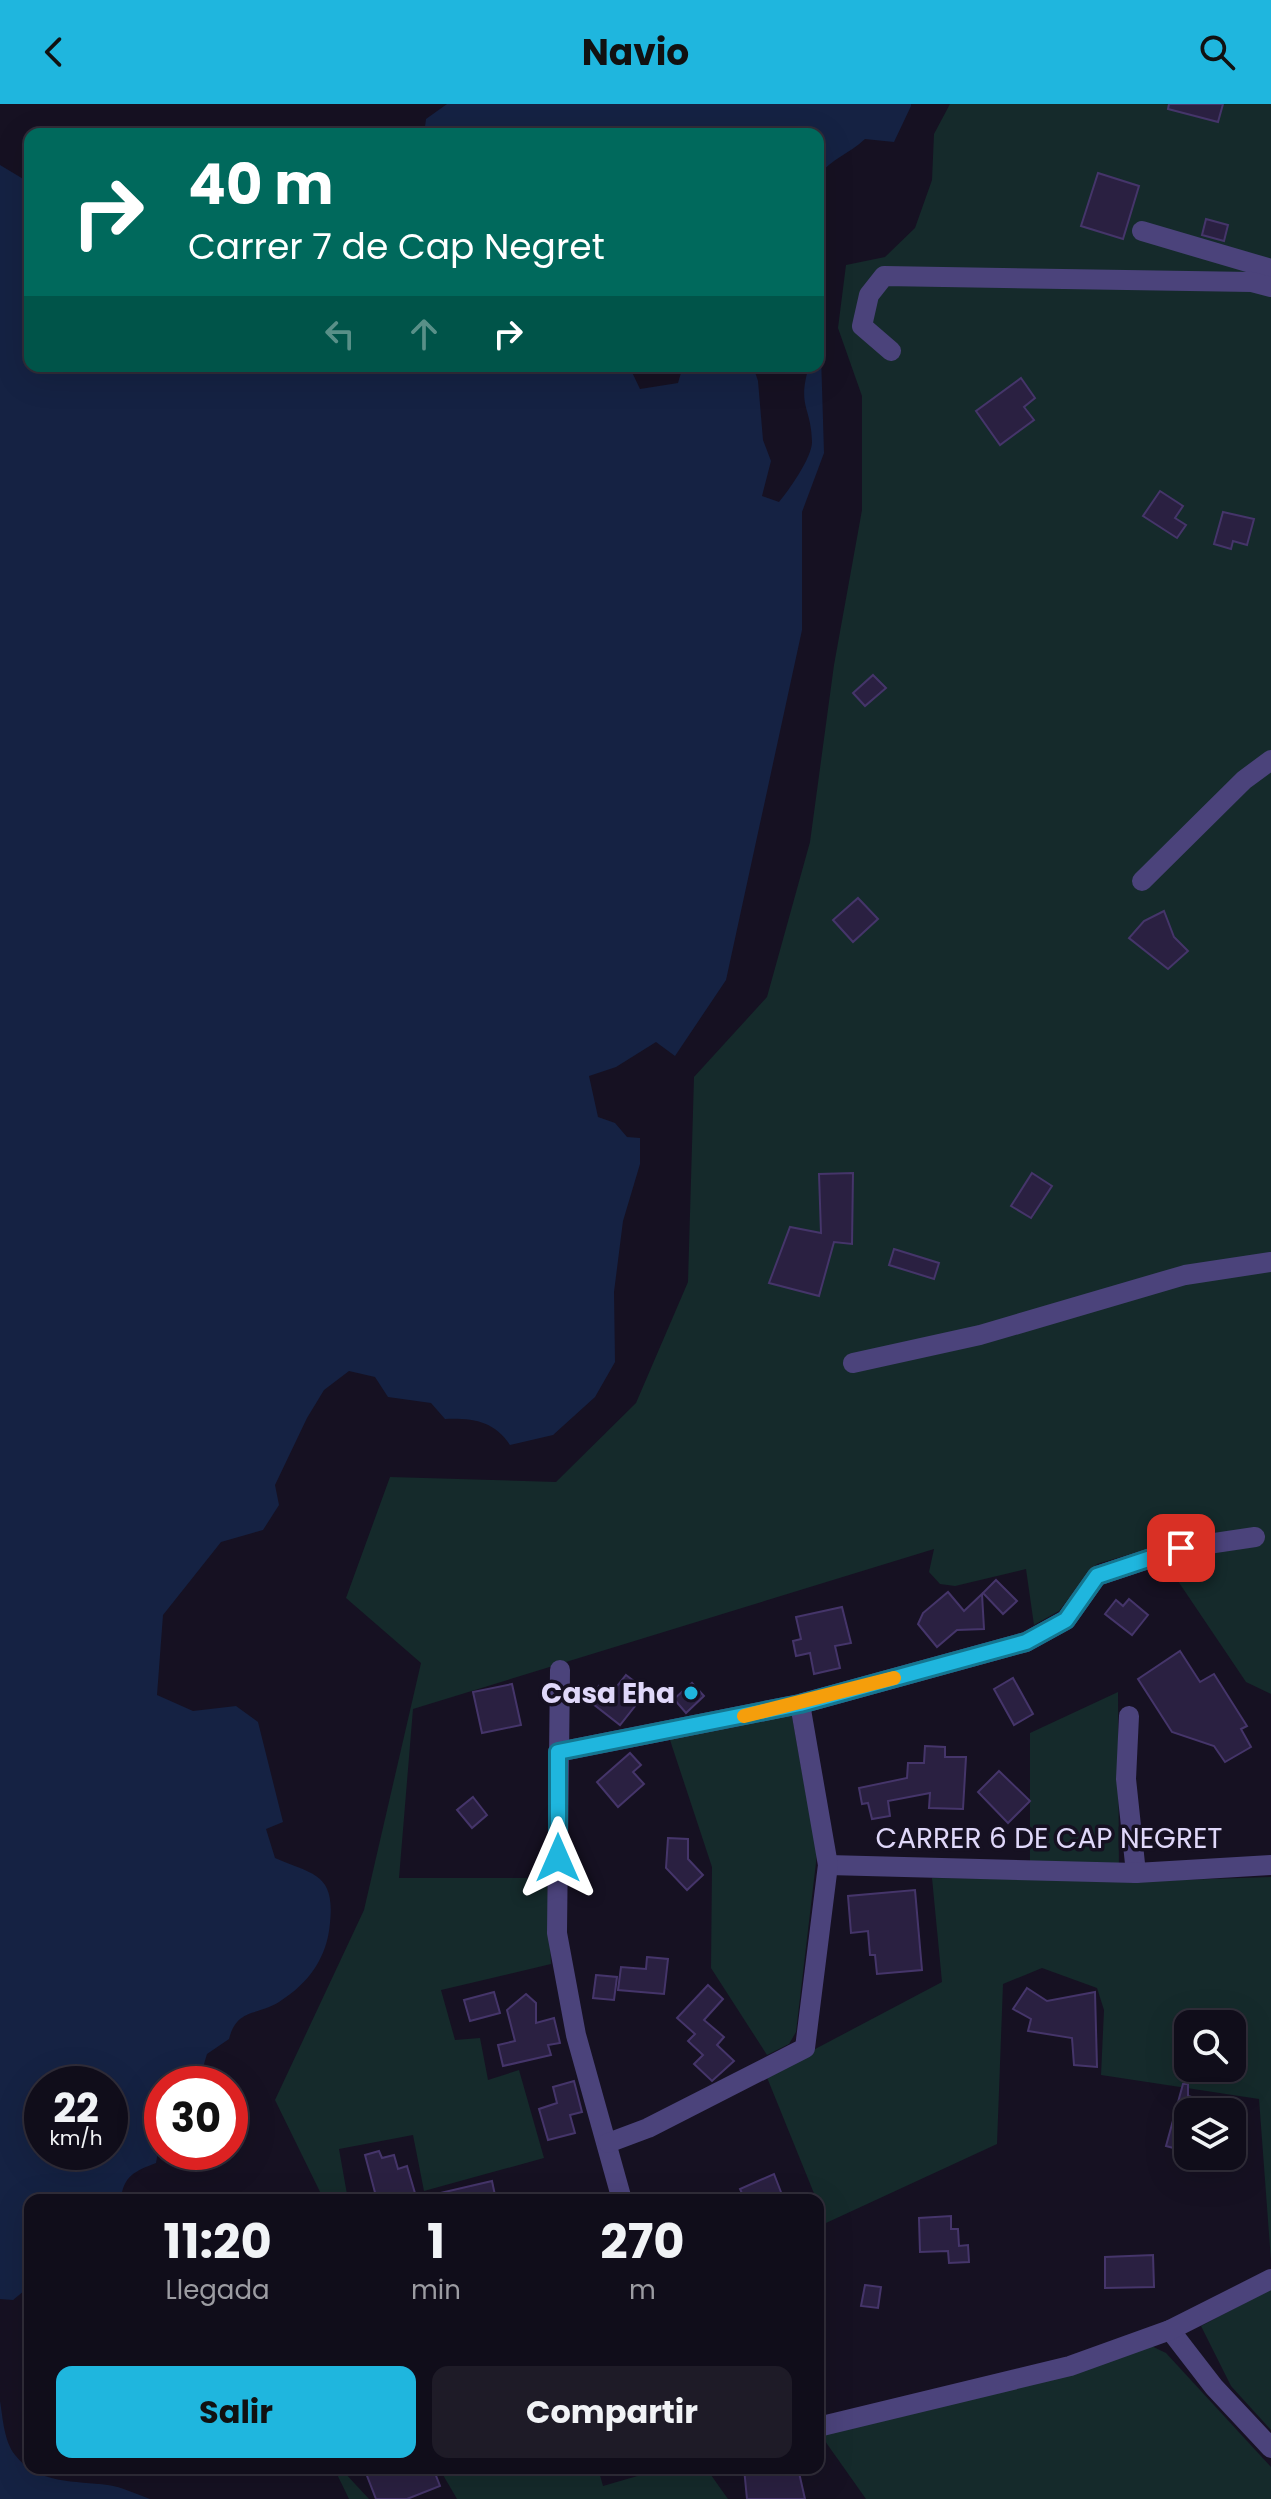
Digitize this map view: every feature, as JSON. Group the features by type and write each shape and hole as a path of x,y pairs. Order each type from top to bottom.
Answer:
{"street":[{"path":"1142,231 1271,269"},
{"path":"891,351 862,326 869,295 884,276 1252,282 1271,287"},
{"path":"1142,881 1244,780 1271,760"},
{"path":"853,1363 980,1335 1185,1275 1271,1262"},
{"path":"558,1752 800,1704 1026,1642 1066,1620 1097,1576 1181,1548 1255,1537"},
{"path":"560,1670 557,1933 576,2035 621,2194"},
{"path":"608,2143 648,2128 805,2048 828,1865 800,1704"},
{"path":"1129,1716 1126,1779 1136,1873"},
{"name":"CARRER 6 DE CAP NEGRET","path":"828,1865 1136,1873 1271,1865"},
{"path":"824,2426 1070,2366 1170,2330 1271,2279"},
{"path":"1170,2330 1214,2387 1271,2448"}],"green space":[{"path":"950,104 1271,104 1271,1694 1246,1682 1155,1547 1097,1564 1059,1611 1034,1625 1026,1569 955,1586 940,1584 929,1572 934,1549 413,1709 399,1878 547,1878 551,1964 441,1990 455,2040 480,2038 488,2080 519,2070 544,2158 424,2191 413,2135 339,2149 347,2194 321,2194 275,2100 364,1910 421,1663 346,1598 390,1477 556,1482 636,1403 688,1282 694,1077 767,997 810,842 834,665 862,510 862,396 838,328 846,265 885,257 915,228 932,180 934,134"},
{"path":"1118,1692 1119,1882 1271,1877 1271,2261 1259,2099 1101,2075 1104,2010 1097,1988 1042,1968 1003,1984 997,2144 826,2223 824,2194 814,2194 766,2075 942,1982 932,1878 1030,1879 1030,1733"},
{"path":"791,1711 817,1854 796,2032 789,2044 767,2055 711,1968 712,1867 669,1737"},
{"path":"1271,2289 1271,2430 1231,2386 1201,2326"},
{"path":"1145,2343 1166,2353 1271,2467 1271,2499 866,2499 824,2440 824,2433"},
{"path":"337,2474 346,2474 369,2499 349,2499"},
{"path":"442,2474 600,2474 603,2486 644,2474 710,2474 728,2499 457,2499"}],"water":[{"path":"447,104 911,104 894,142 865,139 824,170 824,128 460,128 425,127 426,119"},
{"path":"0,165 24,179 24,372 632,372 640,389 678,383 681,372 755,372 763,440 771,461 762,496 779,502 809,455 812,441 804,390 808,372 822,372 824,453 802,512 802,630 726,980 675,1056 656,1042 616,1067 589,1076 598,1117 615,1123 627,1137 640,1138 640,1164 623,1221 614,1292 615,1362 595,1397 553,1435 510,1445 490,1426 474,1420 445,1419 431,1403 388,1397 375,1377 349,1371 324,1390 307,1418 275,1485 279,1505 263,1530 221,1542 163,1615 157,1695 193,1711 236,1706 258,1722 283,1822 266,1829 275,1858 311,1873 325,1885 331,1907 328,1936 308,1978 279,2002 242,2017 229,2039 207,2054 203,2066 144,2066 144,2168 127,2180 122,2194 24,2194 24,2291 13,2300 0,2299"},
{"path":"0,2401 8,2443 24,2464 24,2474 113,2486 150,2499 0,2499"}],"building":[{"path":"1169,104 1223,104 1218,122 1168,109"},
{"path":"1098,173 1139,186 1123,239 1081,226"},
{"path":"1206,219 1228,225 1224,241 1202,235"},
{"path":"1021,378 1035,398 1024,407 1034,420 1000,445 976,411"},
{"path":"1160,491 1183,506 1175,518 1186,525 1177,538 1143,516"},
{"path":"1223,512 1254,519 1247,545 1233,541 1231,549 1214,544"},
{"path":"873,675 886,688 865,706 853,693"},
{"path":"858,898 878,919 853,942 833,920"},
{"path":"1164,911 1174,937 1188,951 1168,969 1129,938 1144,921"},
{"path":"853,1173 852,1244 834,1242 819,1296 769,1283 790,1227 821,1233 819,1174"},
{"path":"1032,1173 1052,1186 1031,1218 1011,1206"},
{"path":"894,1249 939,1263 934,1279 889,1265"},
{"path":"996,1580 1017,1601 1003,1614 983,1593"},
{"path":"948,1592 964,1611 982,1594 984,1629 957,1630 937,1647 918,1624 923,1613"},
{"path":"1129,1599 1148,1615 1132,1635 1105,1614 1116,1600 1123,1606"},
{"path":"842,1607 851,1643 835,1646 840,1668 814,1674 810,1653 796,1656 793,1641 801,1639 796,1617"},
{"path":"1180,1651 1200,1682 1214,1674 1247,1726 1241,1729 1251,1747 1225,1762 1214,1746 1172,1732 1138,1679"},
{"path":"626,1675 647,1691 620,1725 588,1700 599,1686 610,1695"},
{"path":"1013,1678 1033,1714 1014,1725 994,1689"},
{"name":"Casa Eha","path":"692,1683 704,1696 686,1713 674,1699"},
{"path":"512,1684 521,1725 482,1733 473,1692"},
{"path":"925,1746 945,1747 945,1757 966,1757 963,1809 929,1808 930,1793 888,1801 890,1816 872,1819 868,1803 862,1804 859,1788 907,1778 908,1763 924,1763"},
{"path":"630,1753 641,1765 633,1772 644,1784 618,1807 597,1782"},
{"path":"999,1771 1030,1801 1008,1823 978,1792"},
{"path":"473,1797 487,1815 472,1828 457,1810"},
{"path":"668,1838 688,1839 688,1859 703,1875 687,1890 666,1868"},
{"path":"915,1890 922,1970 877,1974 875,1955 870,1955 868,1931 851,1933 848,1896"},
{"path":"647,1957 668,1959 664,1994 618,1990 621,1967 646,1969"},
{"path":"596,1975 617,1977 614,2000 593,1998"},
{"path":"708,1985 723,1999 704,2020 724,2037 717,2045 734,2061 712,2081 694,2064 703,2055 688,2041 695,2034 677,2018"},
{"path":"1027,1988 1047,2001 1095,1992 1097,2067 1074,2065 1072,2038 1028,2031 1031,2019 1013,2009"},
{"path":"494,1992 500,2013 470,2021 464,2000"},
{"path":"526,1994 536,2003 536,2023 554,2018 560,2043 548,2045 551,2055 503,2066 498,2045 515,2041 507,2010"},
{"path":"574,2081 582,2112 570,2115 575,2133 548,2140 539,2109 557,2103 553,2087"},
{"path":"1183,2084 1188,2084 1188,2096 1195,2098 1179,2098"},
{"path":"1174,2117 1174,2148 1166,2146"},
{"path":"379,2151 382,2158 394,2155 398,2169 407,2166 415,2194 375,2194 365,2155"},
{"path":"774,2174 782,2194 742,2194 740,2189"},
{"path":"492,2181 495,2194 436,2194"},
{"path":"951,2216 951,2229 958,2229 959,2246 968,2245 969,2262 949,2263 948,2251 920,2252 919,2218"},
{"path":"1153,2255 1154,2287 1105,2288 1105,2257"},
{"path":"865,2285 881,2287 878,2308 861,2306"},
{"path":"366,2474 435,2474 440,2486 407,2499 376,2499"},
{"path":"745,2474 799,2474 805,2499 747,2499"}],"slow traffic":[{"path":"744,1716 894,1678"}],"place":[{"name":"Casa Eha","path":"691,1693"}],"route":[{"path":"558,1858 558,1752 800,1704 1026,1642 1066,1620 1097,1576 1181,1548"}]}
